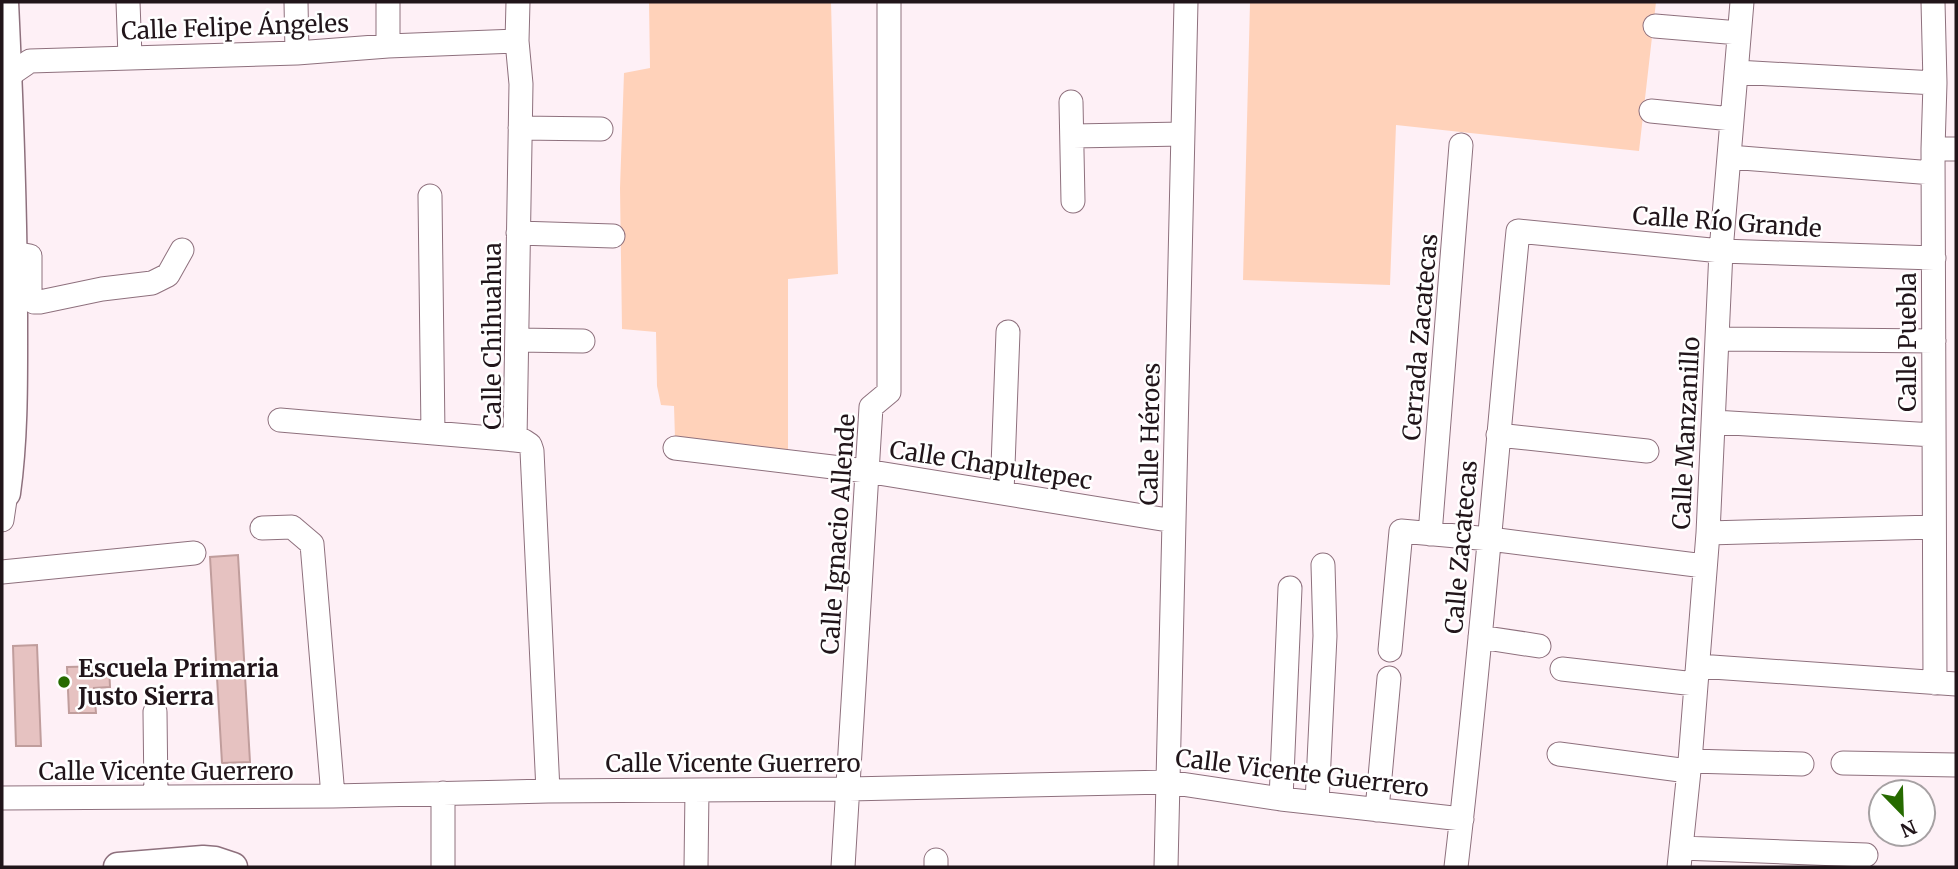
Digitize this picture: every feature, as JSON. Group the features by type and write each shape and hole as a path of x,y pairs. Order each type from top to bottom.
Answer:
{"main road":[{"path":"3,502 13,391 7,356 9,240 4,2"},
{"path":"118,867 203,864 215,861 233,867"}],"street":[{"path":"128,2 130,57"},
{"path":"296,2 297,53"},
{"path":"388,2 388,46"},
{"name":"Calle Chihuahua","path":"518,2 517,41 521,85 515,440 530,444 531,451 548,791"},
{"name":"Calle Ignacio Allende","path":"843,867 871,407 889,392 890,2"},
{"name":"Calle Héroes","path":"1166,867 1186,2"},
{"name":"Calle Manzanillo","path":"1680,858 1707,533 1721,251 1742,2"},
{"name":"Calle Puebla","path":"1933,2 1934,341 1941,447 1934,527 1945,683"},
{"path":"1655,26 1739,33"},
{"name":"Calle Felipe Ángeles","path":"5,77 30,61 297,53 517,41"},
{"path":"1736,72 1935,83"},
{"path":"1071,102 1073,201"},
{"path":"1651,111 1732,119"},
{"path":"520,128 601,129"},
{"path":"1073,136 1183,134"},
{"name":"Cerrada Zacatecas","path":"1430,534 1461,145"},
{"path":"1933,149 1956,149"},
{"path":"1729,157 1933,173"},
{"path":"430,196 433,432"},
{"name":"Calle Río Grande","path":"1518,231 1721,251 1934,258"},
{"name":"Calle Zacatecas","path":"1456,867 1518,231"},
{"path":"518,233 613,236"},
{"path":"9,240 30,256 30,298 34,302 152,283 168,275 182,250"},
{"path":"1002,493 1008,332"},
{"path":"1717,339 1934,341"},
{"path":"517,340 583,341"},
{"path":"280,419 515,440"},
{"path":"1714,422 1941,447"},
{"path":"1498,435 1647,451"},
{"name":"Calle Chapultepec","path":"675,448 866,471 1174,521"},
{"path":"262,528 292,527 312,544 333,796"},
{"path":"1707,533 1934,527"},
{"path":"1390,650 1401,531 1490,539 1704,566"},
{"path":"2,572 194,552"},
{"path":"1317,803 1325,636 1323,565"},
{"path":"1281,799 1290,589"},
{"path":"1480,637 1539,646"},
{"path":"1562,670 1945,683"},
{"path":"1377,810 1389,678"},
{"path":"155,712 156,797"},
{"path":"1559,754 1689,766 1802,764"},
{"path":"1843,763 1956,765"},
{"name":"Calle Vicente Guerrero","path":"2,798 849,789 1168,782 1281,799 1462,818"},
{"path":"696,867 698,790"},
{"path":"443,793 443,867"},
{"path":"1680,858 1867,855"}],"shaded area":[{"path":"649,2 831,2 838,274 788,279 788,450 675,438 674,406 661,405 657,386 656,332 622,329 620,188 624,73 650,68"},
{"path":"1250,2 1656,2 1639,151 1396,125 1390,285 1243,280"}],"building":[{"path":"238,555 250,762 222,763 210,557"},
{"path":"37,645 41,746 16,746 13,646"},
{"path":"109,666 110,687 94,688 96,713 69,713 67,667"}],"place":[{"name":"Escuela Primaria Justo Sierra","path":"64,682"}]}
